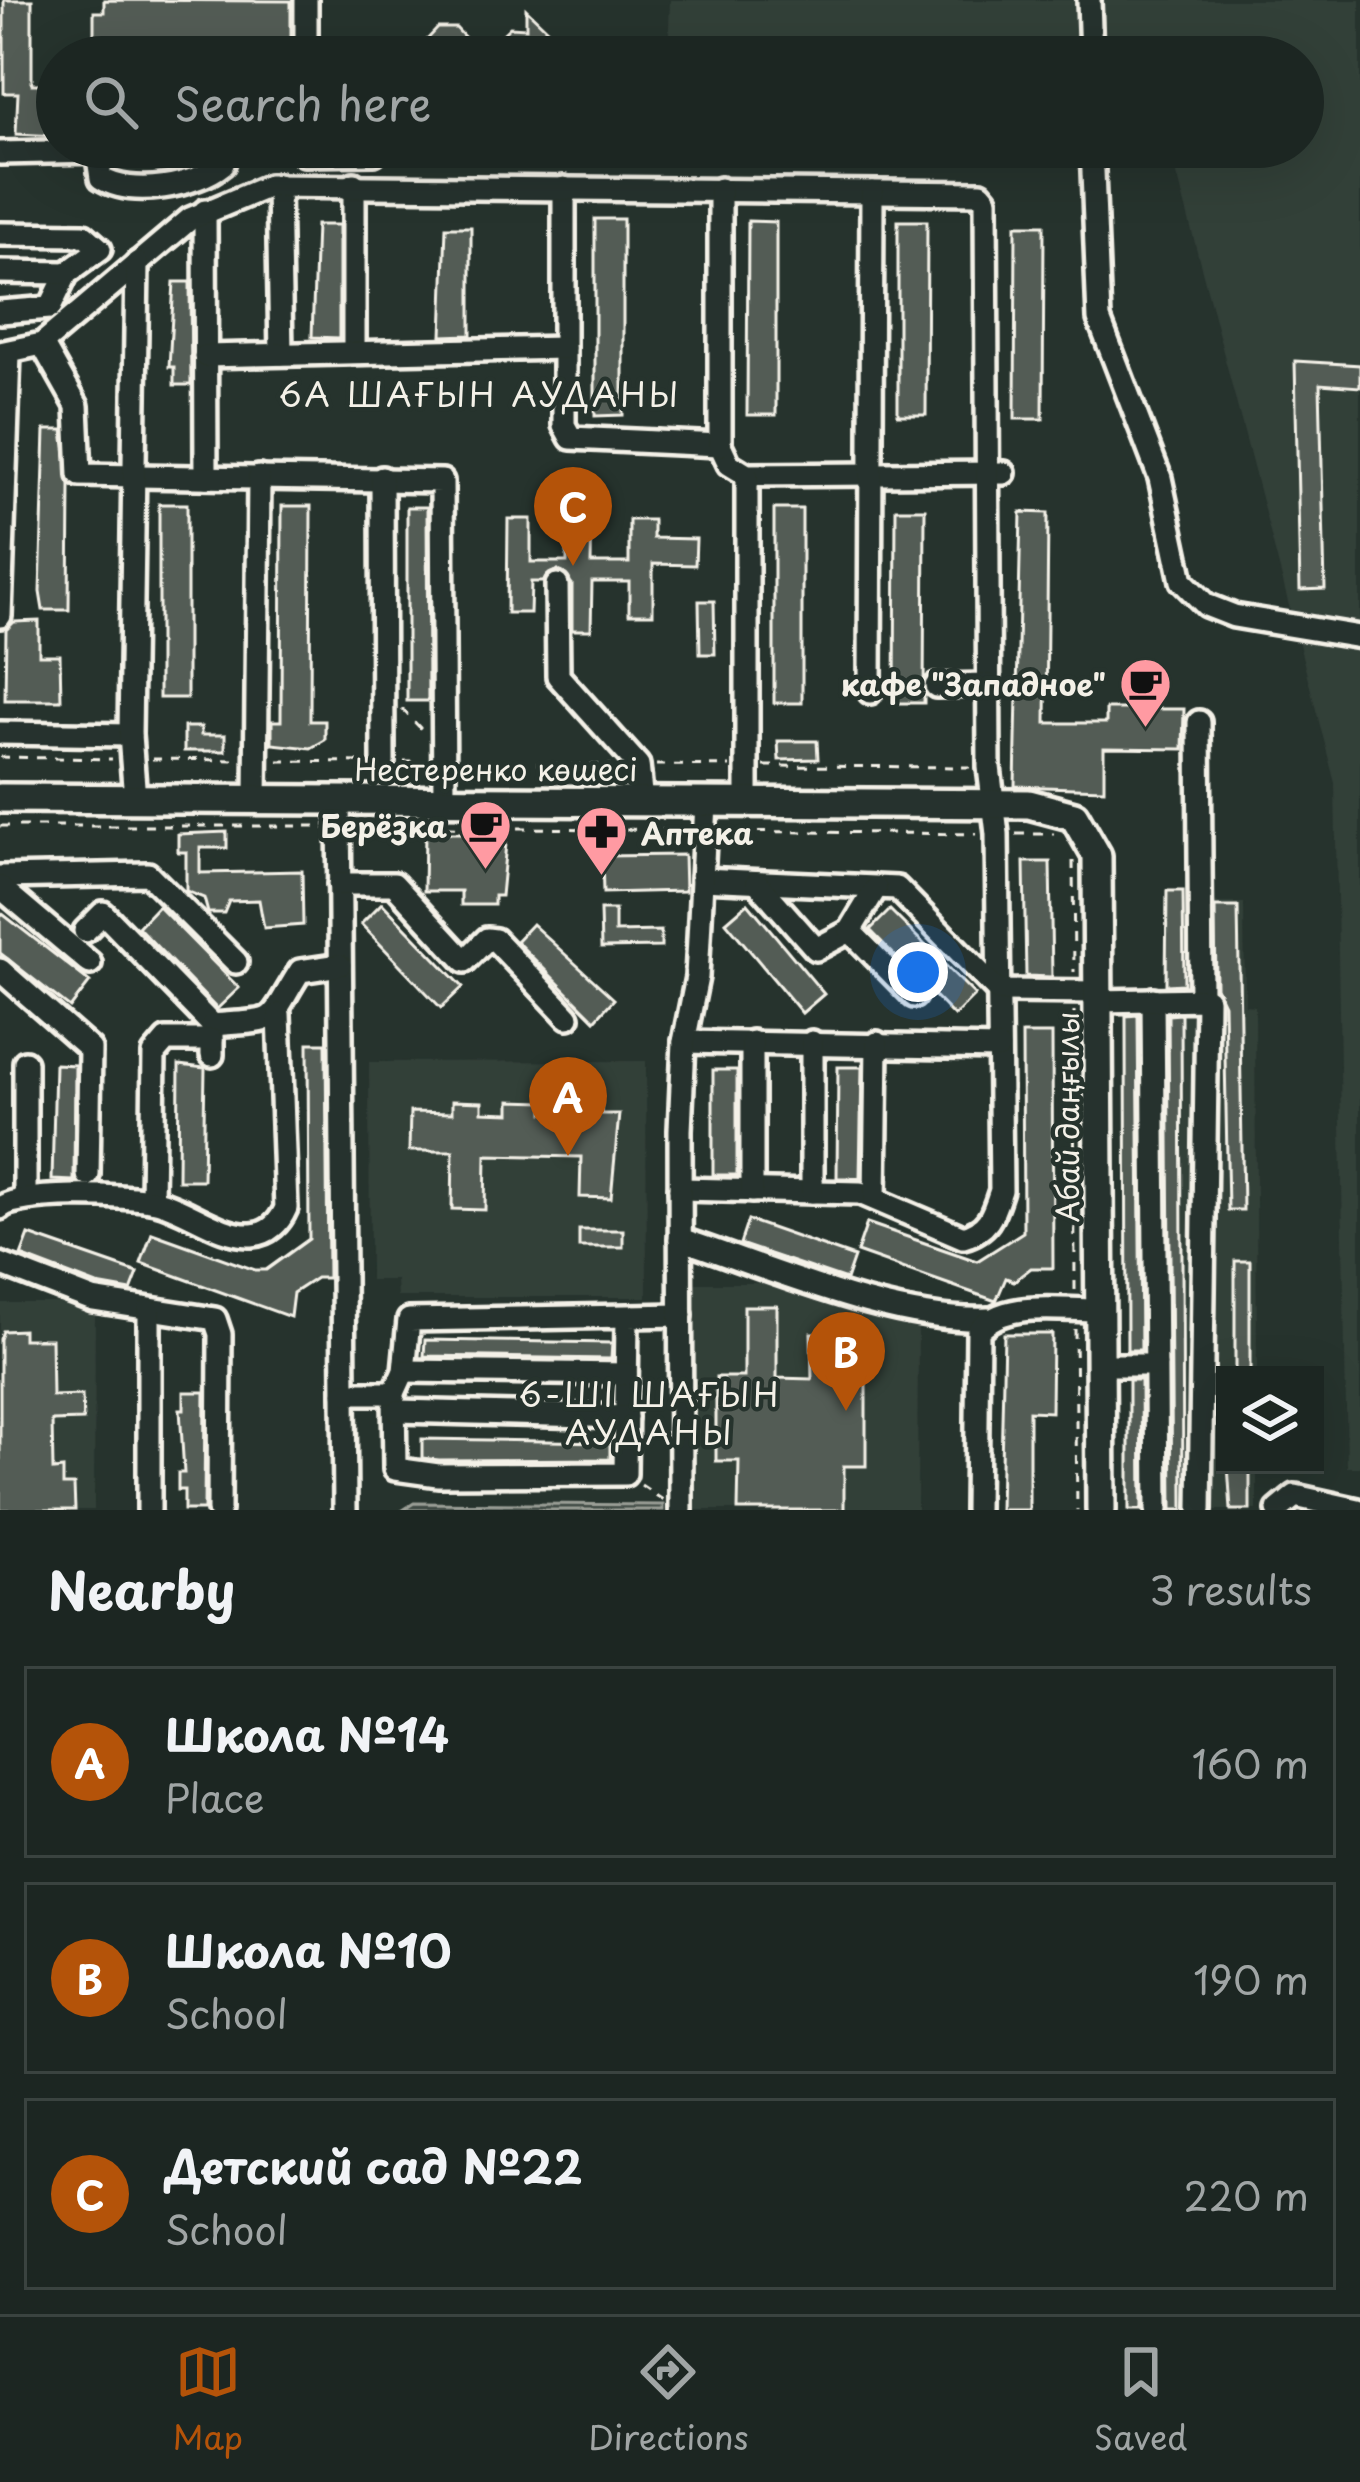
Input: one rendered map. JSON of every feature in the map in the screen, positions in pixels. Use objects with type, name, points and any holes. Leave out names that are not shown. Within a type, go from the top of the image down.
[{"type":"main road","name":"Нестеренко көшесі","points":[[0,798],[642,802],[705,816],[747,803],[991,805]]},
{"type":"main road","name":"Абай даңғылы","points":[[991,805],[1060,809],[1083,826],[1095,845],[1087,1311],[1100,1365],[1101,1510]]},
{"type":"street","points":[[306,0],[306,36]]},
{"type":"street","points":[[1089,0],[1090,36]]},
{"type":"street","points":[[0,153],[36,152]]},
{"type":"street","points":[[100,168],[101,178],[142,185],[194,183],[217,168]]},
{"type":"street","points":[[1093,168],[1099,319],[1160,478],[1182,581],[1206,604],[1234,616],[1360,637]]},
{"type":"street","points":[[354,184],[354,352]]},
{"type":"street","points":[[278,185],[281,354]]},
{"type":"street","points":[[0,616],[5,353],[42,344],[205,211],[278,185],[981,193],[986,199],[995,473],[989,767],[997,834],[1001,1190],[986,1228],[963,1237],[860,1192],[680,1189]]},
{"type":"street","points":[[564,188],[564,425],[571,438],[720,445]]},
{"type":"street","points":[[720,189],[720,445],[729,464],[747,475],[995,473]]},
{"type":"street","points":[[870,692],[872,192]]},
{"type":"street","points":[[205,211],[206,477]]},
{"type":"street","points":[[0,234],[84,235],[98,243],[99,253],[67,273],[50,308],[0,312]]},
{"type":"street","points":[[135,799],[130,735],[137,262]]},
{"type":"street","points":[[0,272],[67,273]]},
{"type":"street","points":[[42,344],[77,406],[80,475],[436,477],[446,491],[444,801]]},
{"type":"street","points":[[205,356],[564,348]]},
{"type":"street","points":[[747,475],[747,803]]},
{"type":"street","points":[[256,800],[260,477]]},
{"type":"street","points":[[382,478],[383,762]]},
{"type":"street","points":[[557,585],[558,676],[638,765],[642,802]]},
{"type":"street","points":[[936,686],[989,685]]},
{"type":"street","points":[[1199,722],[1204,999],[1200,1510]]},
{"type":"street","points":[[0,734],[130,735]]},
{"type":"street","points":[[339,800],[345,1510]]},
{"type":"street","points":[[680,1510],[684,1042],[697,977],[705,816]]},
{"type":"street","points":[[0,877],[148,874],[236,962]]},
{"type":"street","points":[[702,879],[897,888],[998,991],[1204,999]]},
{"type":"street","points":[[757,882],[816,949],[850,932],[876,888]]},
{"type":"street","points":[[339,884],[394,884],[465,961],[487,939],[495,940],[568,1017]]},
{"type":"street","points":[[0,887],[90,963]]},
{"type":"street","points":[[85,931],[104,914],[212,1040]]},
{"type":"street","points":[[850,932],[914,996]]},
{"type":"street","points":[[0,1208],[25,1197],[152,1200],[241,1234],[258,1236],[279,1223],[286,1208],[279,1014],[301,971],[340,965]]},
{"type":"street","points":[[0,970],[90,1049],[88,1175]]},
{"type":"street","points":[[1153,999],[1157,1510]]},
{"type":"street","points":[[152,1200],[154,1054],[166,1040],[212,1040],[279,1014]]},
{"type":"street","points":[[684,1042],[999,1048]]},
{"type":"street","points":[[752,1042],[752,1190]]},
{"type":"street","points":[[812,1042],[812,1192]]},
{"type":"street","points":[[875,1199],[877,1043]]},
{"type":"street","points":[[25,1062],[25,1197]]},
{"type":"street","points":[[680,1239],[866,1300],[959,1320],[988,1319],[1010,1311],[1087,1311]]},
{"type":"street","points":[[0,1264],[92,1300],[207,1314],[215,1319],[220,1334],[219,1510]]},
{"type":"street","points":[[149,1310],[149,1510]]},
{"type":"street","points":[[627,1319],[625,1474],[439,1475],[395,1469],[396,1402],[409,1320],[681,1315]]},
{"type":"street","points":[[976,1510],[975,1338],[988,1319]]},
{"type":"street","points":[[1100,1365],[1156,1364]]},
{"type":"street","points":[[404,1371],[626,1374]]},
{"type":"street","points":[[344,1393],[396,1402],[626,1417]]},
{"type":"street","points":[[1278,1510],[1294,1496],[1358,1510]]},
{"type":"path","points":[[383,691],[445,757]]},
{"type":"path","points":[[0,757],[383,762],[445,757],[638,765],[989,767]]},
{"type":"path","points":[[705,816],[1054,834]]},
{"type":"path","points":[[1073,857],[1090,995],[1087,1311],[1076,1510]]},
{"type":"path","points":[[625,1474],[680,1510]]},
{"type":"shaded area","points":[[670,0],[1360,0],[1360,1467],[1347,1467],[1335,783],[1175,168],[1324,168],[1324,36],[669,36]]},
{"type":"shaded area","points":[[1192,903],[1244,903],[1245,1005],[1255,1006],[1257,1366],[1216,1366],[1216,1474],[1257,1474],[1257,1510],[1127,1510],[1124,1012],[1192,1011]]},
{"type":"shaded area","points":[[646,1061],[647,1297],[397,1297],[396,1280],[370,1280],[369,1062]]},
{"type":"shaded area","points":[[692,1283],[791,1283],[836,1309],[909,1319],[918,1329],[917,1510],[691,1510]]},
{"type":"shaded area","points":[[0,1303],[95,1303],[94,1510],[0,1510]]},
{"type":"shaded area","points":[[414,1503],[663,1505],[663,1510],[403,1510]]},
{"type":"building","points":[[4,0],[32,0],[36,135],[16,134],[18,93],[4,93]]},
{"type":"building","points":[[104,0],[291,1],[291,36],[94,36],[94,12],[104,12]]},
{"type":"building","points":[[526,9],[547,29],[540,36],[501,36],[510,27],[526,28]]},
{"type":"building","points":[[438,28],[456,28],[463,36],[430,36]]},
{"type":"building","points":[[595,219],[623,219],[623,415],[595,416]]},
{"type":"building","points":[[748,221],[776,222],[776,415],[747,415]]},
{"type":"building","points":[[898,221],[927,221],[926,415],[898,415]]},
{"type":"building","points":[[316,225],[339,225],[339,338],[312,337]]},
{"type":"building","points":[[1016,225],[1044,225],[1043,419],[1015,419]]},
{"type":"building","points":[[446,227],[471,227],[471,335],[442,336]]},
{"type":"building","points":[[174,282],[190,282],[191,385],[174,385],[174,367],[169,367]]},
{"type":"building","points":[[1295,361],[1360,365],[1360,387],[1320,384],[1325,589],[1300,590]]},
{"type":"building","points":[[45,430],[63,430],[70,486],[69,610],[43,610],[40,592]]},
{"type":"building","points":[[159,504],[187,504],[187,698],[159,698]]},
{"type":"building","points":[[282,506],[311,506],[310,721],[325,721],[325,740],[311,748],[272,744],[272,721],[281,721]]},
{"type":"building","points":[[407,507],[427,507],[428,701],[407,701]]},
{"type":"building","points":[[774,509],[802,509],[802,703],[774,703]]},
{"type":"building","points":[[896,509],[925,509],[924,703],[895,703]]},
{"type":"building","points":[[1021,512],[1048,513],[1046,723],[1106,723],[1106,709],[1184,709],[1183,749],[1104,748],[1104,789],[1015,786]]},
{"type":"building","points":[[567,513],[592,513],[591,563],[629,563],[629,520],[653,520],[653,538],[696,539],[695,565],[653,564],[653,614],[629,614],[629,582],[592,582],[591,630],[572,630],[572,584],[558,570],[543,582],[531,582],[530,613],[507,613],[508,519],[531,519],[531,562],[567,562]]},
{"type":"building","points":[[699,601],[714,601],[715,654],[700,654]]},
{"type":"building","points":[[39,621],[39,655],[60,655],[61,700],[5,700],[6,630],[14,622]]},
{"type":"building","points":[[184,727],[201,727],[201,735],[225,735],[225,751],[184,751]]},
{"type":"building","points":[[778,741],[817,741],[818,759],[779,760]]},
{"type":"building","points":[[227,832],[227,848],[200,848],[200,873],[302,871],[303,925],[264,928],[259,900],[229,901],[224,913],[208,913],[204,898],[186,891],[186,852],[178,852],[178,834]]},
{"type":"building","points":[[425,833],[507,833],[501,896],[494,896],[494,905],[461,905],[461,891],[424,891]]},
{"type":"building","points":[[684,855],[685,891],[603,893],[602,856]]},
{"type":"building","points":[[1024,862],[1050,862],[1052,977],[1026,976]]},
{"type":"building","points":[[1167,891],[1183,891],[1184,984],[1166,985]]},
{"type":"building","points":[[382,903],[463,987],[441,1008],[361,924]]},
{"type":"building","points":[[748,903],[824,994],[802,1013],[726,922]]},
{"type":"building","points":[[158,906],[239,988],[217,1009],[138,927]]},
{"type":"building","points":[[1215,907],[1238,907],[1243,1210],[1228,1210],[1224,1004],[1216,987]]},
{"type":"building","points":[[600,910],[615,910],[615,932],[661,931],[661,947],[601,948]]},
{"type":"building","points":[[890,910],[975,995],[954,1016],[870,930]]},
{"type":"building","points":[[0,912],[90,982],[70,1008],[0,953]]},
{"type":"building","points":[[532,924],[614,999],[595,1020],[516,941]]},
{"type":"building","points":[[1181,1014],[1183,1510],[1172,1510],[1168,1015]]},
{"type":"building","points":[[1138,1015],[1141,1350],[1127,1350],[1126,1016]]},
{"type":"building","points":[[1022,1034],[1052,1034],[1053,1268],[1031,1268],[1014,1281],[1006,1278],[996,1301],[857,1252],[867,1223],[977,1261],[1023,1232]]},
{"type":"building","points":[[308,1043],[326,1043],[328,1278],[316,1278],[293,1293],[290,1317],[141,1263],[152,1233],[255,1270],[266,1270],[309,1239]]},
{"type":"building","points":[[55,1064],[75,1065],[74,1181],[52,1180]]},
{"type":"building","points":[[179,1065],[205,1068],[203,1180],[178,1180]]},
{"type":"building","points":[[838,1067],[862,1067],[860,1178],[837,1178]]},
{"type":"building","points":[[713,1070],[737,1070],[737,1175],[713,1175]]},
{"type":"building","points":[[452,1101],[482,1102],[482,1112],[510,1113],[510,1101],[544,1102],[544,1113],[573,1114],[573,1102],[602,1102],[601,1114],[619,1114],[611,1198],[580,1197],[581,1157],[486,1155],[485,1210],[452,1209],[453,1151],[409,1151],[410,1112],[452,1113]]},
{"type":"building","points":[[748,1220],[854,1257],[846,1280],[740,1244]]},
{"type":"building","points":[[579,1230],[623,1230],[623,1247],[579,1247]]},
{"type":"building","points":[[29,1235],[138,1273],[131,1291],[97,1285],[21,1256]]},
{"type":"building","points":[[1235,1261],[1250,1261],[1250,1366],[1235,1366]]},
{"type":"building","points":[[744,1306],[777,1306],[777,1378],[812,1379],[811,1333],[826,1333],[827,1379],[866,1379],[866,1466],[844,1466],[844,1510],[738,1510],[739,1461],[716,1461],[716,1377],[744,1377]]},
{"type":"building","points":[[23,1330],[23,1339],[51,1339],[52,1396],[82,1395],[83,1420],[52,1421],[53,1470],[63,1469],[63,1485],[74,1485],[75,1510],[0,1510],[0,1339],[3,1331]]},
{"type":"building","points":[[1004,1334],[1052,1334],[1051,1412],[1029,1411],[1029,1510],[1000,1510]]},
{"type":"building","points":[[425,1340],[612,1343],[611,1359],[424,1356]]},
{"type":"building","points":[[1129,1380],[1141,1380],[1142,1510],[1129,1510]]},
{"type":"building","points":[[184,1392],[205,1392],[204,1510],[184,1510],[184,1490],[178,1490],[178,1473],[184,1473],[180,1409],[184,1409]]},
{"type":"building","points":[[422,1439],[610,1442],[610,1459],[439,1460],[422,1458]]},
{"type":"building","points":[[1229,1474],[1250,1474],[1250,1510],[1231,1510]]},
{"type":"place","name":"Детский сад №22","points":[[573,566]]},
{"type":"place","name":"кафе \"Западное\"","points":[[1145,729]]},
{"type":"place","name":"Берёзка","points":[[486,871]]},
{"type":"place","name":"Аптека","points":[[602,878]]},
{"type":"place","name":"Школа №14","points":[[568,1156]]},
{"type":"place","name":"Школа №10","points":[[846,1411]]},
{"type":"district","name":"6А ШАҒЫН АУДАНЫ","points":[[480,393]]},
{"type":"district","name":"6-ШІ ШАҒЫН АУДАНЫ","points":[[650,1412]]}]
